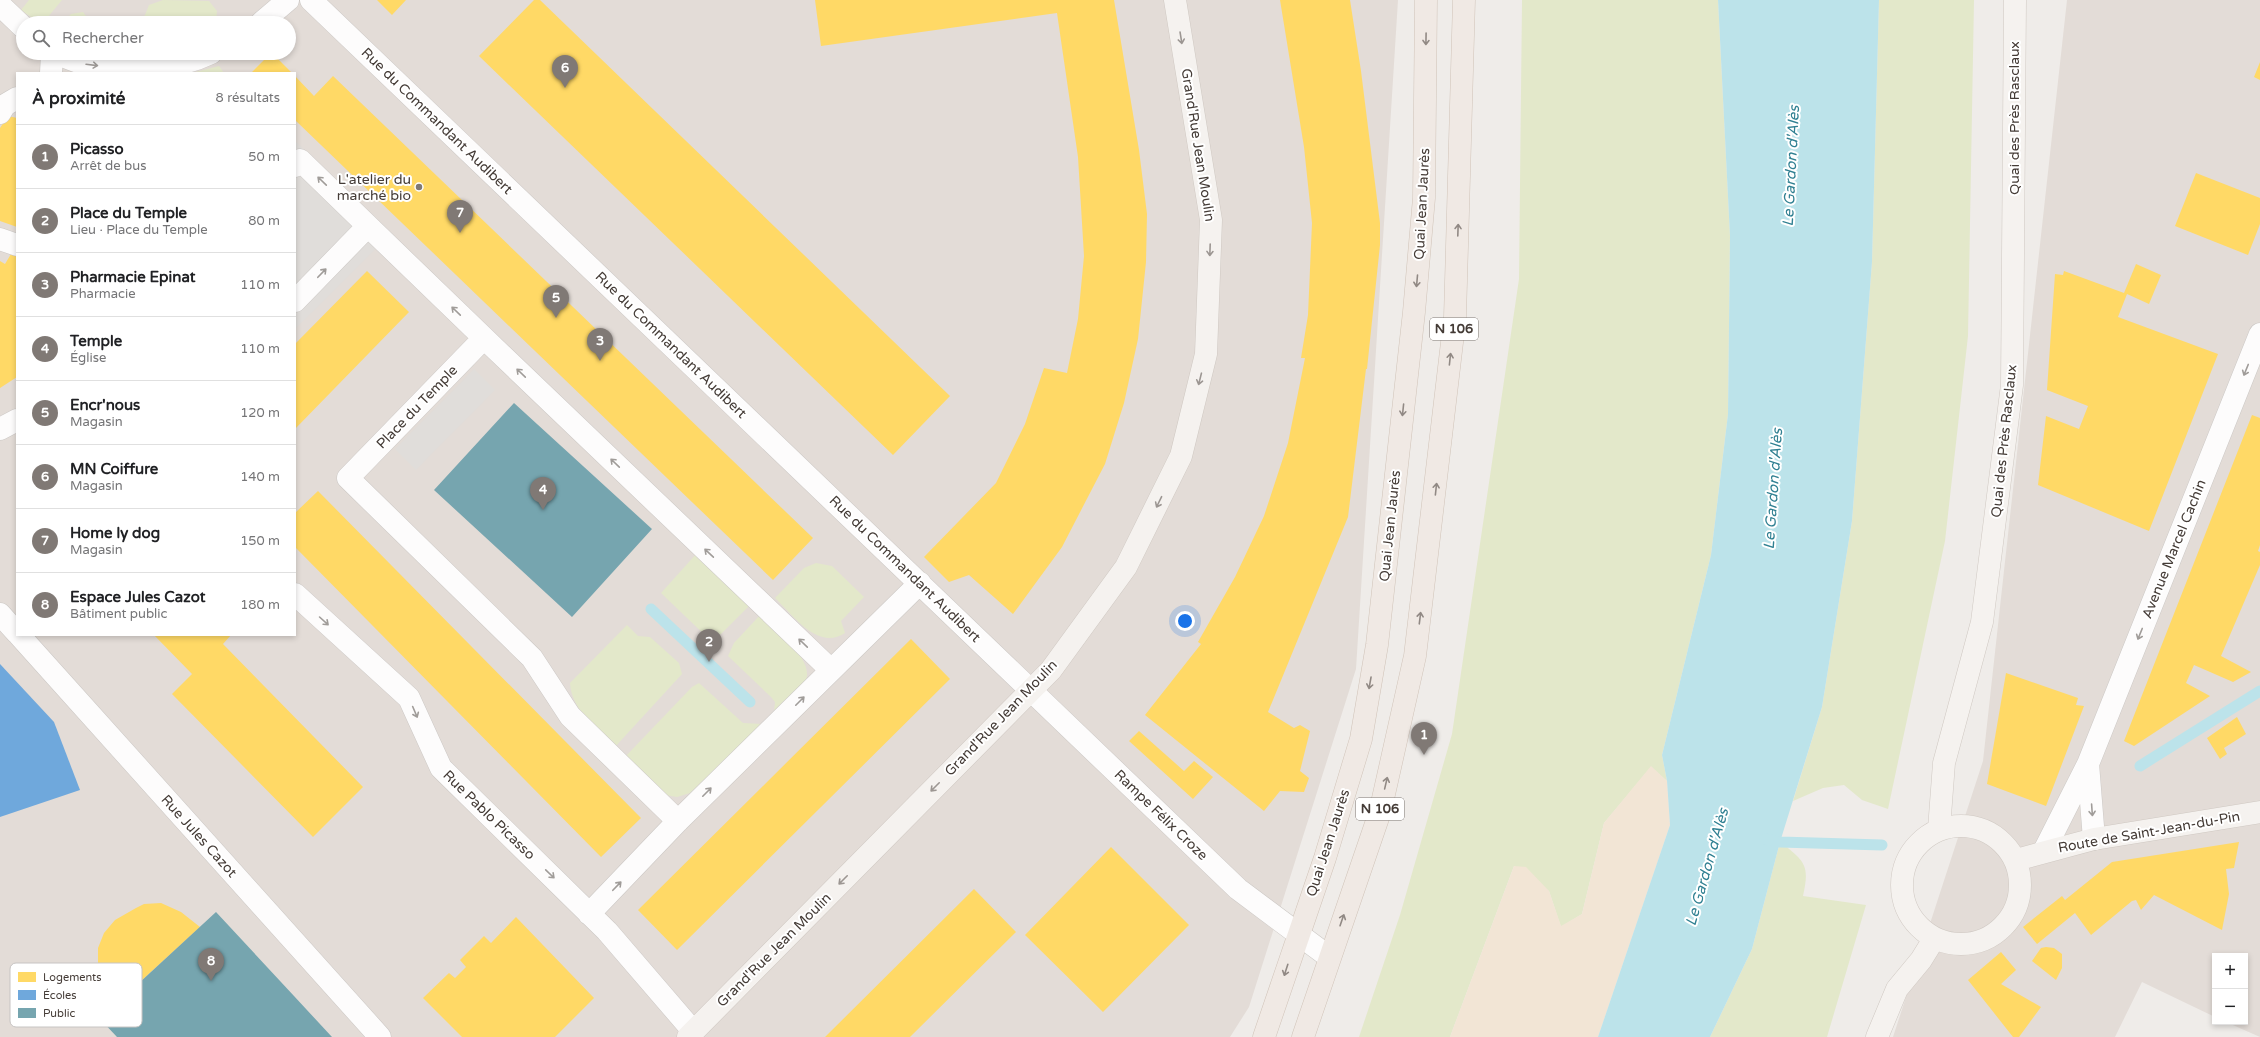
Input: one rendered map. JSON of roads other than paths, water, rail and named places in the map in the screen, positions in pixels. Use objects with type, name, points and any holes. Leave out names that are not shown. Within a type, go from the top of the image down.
[{"type":"main road","name":"Grand'Rue Jean Moulin","points":[[690,1034],[1051,670],[1126,568],[1181,456],[1206,354],[1211,220],[1175,0]]},
{"type":"main road","name":"Quai Jean Jaurès","points":[[1264,1037],[1298,933],[1325,858],[1361,740],[1377,644],[1414,312],[1424,198],[1426,0]]},
{"type":"main road","name":"N 106","points":[[1303,1037],[1329,957],[1380,812],[1415,656],[1455,317],[1464,0]]},
{"type":"main road","name":"Quai des Près Rasclaux","points":[[1939,829],[1944,763],[1982,622],[2012,385],[2015,0]]},
{"type":"main road","name":"Route de Saint-Jean-du-Pin","points":[[2016,860],[2044,851],[2094,839],[2260,812]]},
{"type":"main road","points":[[1957,825],[1975,826],[1992,834],[2006,845],[2016,860],[2020,878],[2020,896],[2013,914],[2003,928],[1988,938],[1970,944],[1952,944],[1934,939],[1921,929],[1910,915],[1903,899],[1901,882],[1904,865],[1912,850],[1924,837],[1939,829],[1957,825]]},
{"type":"main road","points":[[1878,1037],[1897,989],[1921,960],[1934,939]]},
{"type":"street","points":[[269,16],[288,0]]},
{"type":"street","name":"Rue du Commandant Audibert","points":[[311,0],[1031,690]]},
{"type":"street","points":[[0,5],[16,20]]},
{"type":"street","points":[[50,72],[51,60]]},
{"type":"street","points":[[74,60],[85,64],[144,69],[175,66],[192,60]]},
{"type":"street","points":[[0,113],[5,105],[16,99]]},
{"type":"street","points":[[296,165],[300,160],[832,670]]},
{"type":"street","points":[[296,300],[368,226]]},
{"type":"street","points":[[0,239],[16,245]]},
{"type":"street","name":"Avenue Marcel Cachin","points":[[2044,851],[2088,764],[2260,334]]},
{"type":"street","name":"Place du Temple","points":[[484,338],[348,478],[532,658],[570,716],[678,821]]},
{"type":"street","points":[[0,429],[16,421]]},
{"type":"street","points":[[589,914],[678,821],[920,583]]},
{"type":"street","name":"Rue Pablo Picasso","points":[[296,595],[409,698],[441,768],[589,914],[690,1034]]},
{"type":"street","name":"Rue Jules Cazot","points":[[0,614],[16,632]]},
{"type":"street","name":"Rue Jules Cazot","points":[[20,636],[380,1037]]},
{"type":"street","name":"Rampe Félix Croze","points":[[1031,690],[1238,889],[1329,957]]},
{"type":"street","name":"Avenue Marcel Cachin","points":[[2088,764],[2094,839]]},
{"type":"water","name":"Le Gardon d'Alès","points":[[1718,0],[1879,0],[1872,262],[1852,521],[1822,707],[1780,842],[1752,949],[1710,1037],[1598,1037],[1670,825],[1667,781],[1662,755],[1711,555],[1728,414],[1730,236]]},
{"type":"waterway","points":[[651,609],[750,702]]},
{"type":"waterway","points":[[2140,766],[2260,691]]},
{"type":"waterway","points":[[1765,839],[1780,842],[1882,845]]},
{"type":"place","name":"MN Coiffure","points":[[565,88]]},
{"type":"place","name":"L'atelier du marché bio","points":[[419,187]]},
{"type":"place","name":"Home ly dog","points":[[460,233]]},
{"type":"place","name":"Encr'nous","points":[[556,318]]},
{"type":"place","name":"Pharmacie Epinat","points":[[600,361]]},
{"type":"place","name":"Temple","points":[[543,510]]},
{"type":"place","name":"Place du Temple","points":[[709,662]]},
{"type":"place","name":"Picasso","points":[[1424,755]]},
{"type":"place","name":"Espace Jules Cazot","points":[[211,981]]}]
